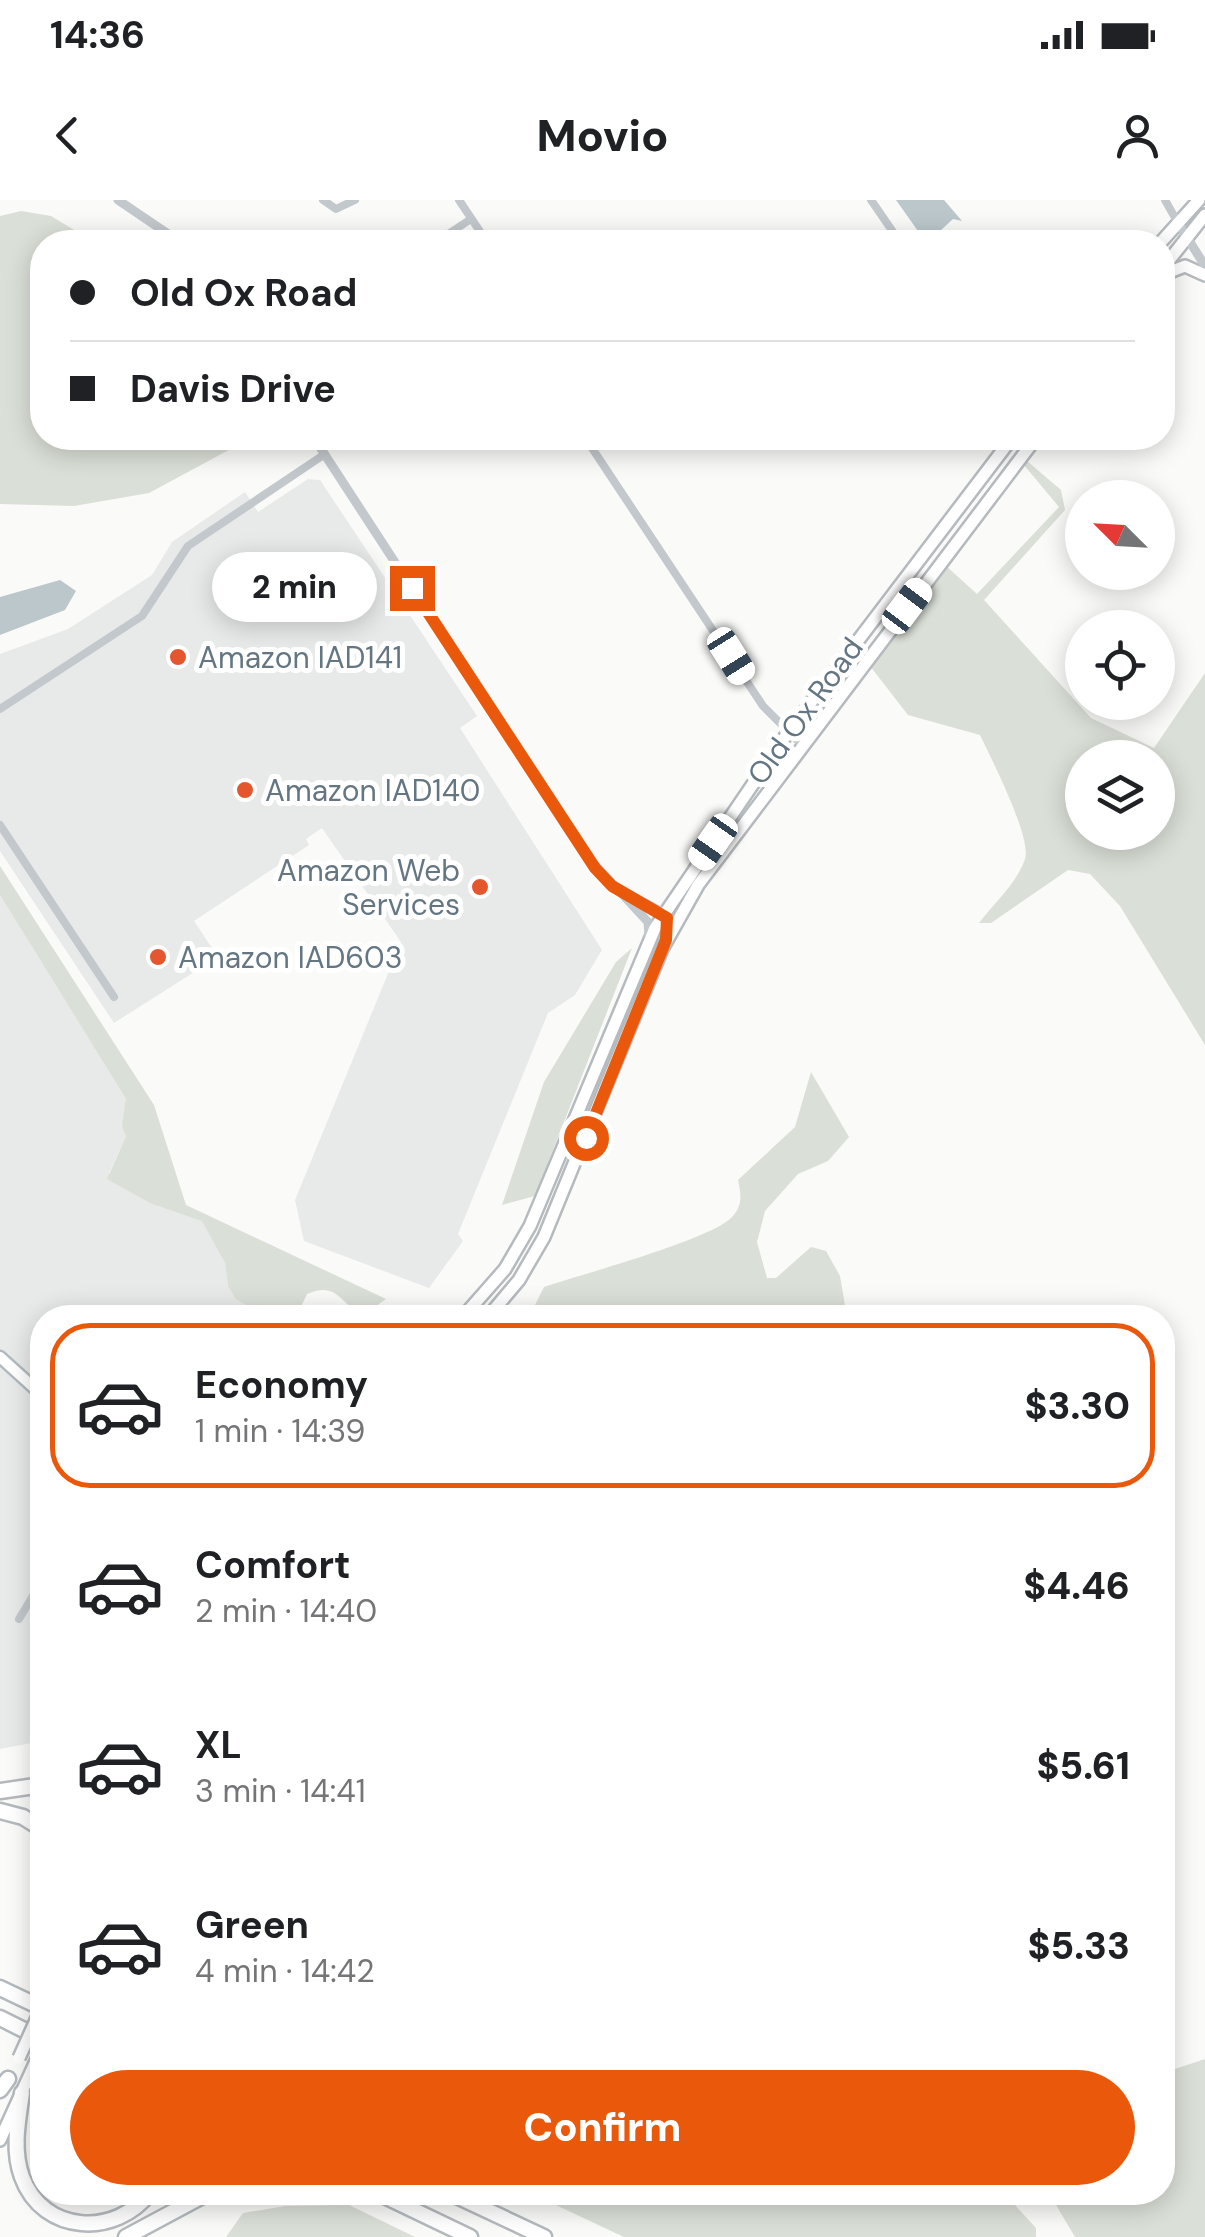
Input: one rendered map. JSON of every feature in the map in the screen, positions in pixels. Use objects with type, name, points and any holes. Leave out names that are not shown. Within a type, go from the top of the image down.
[{"type":"highway","points":[[0,1791],[30,1787]]},
{"type":"highway","points":[[0,1812],[30,1821]]},
{"type":"highway","points":[[0,1988],[30,2002]]},
{"type":"highway","points":[[0,2018],[30,2033]]},
{"type":"highway","points":[[22,2093],[17,2158],[30,2195]]},
{"type":"highway","points":[[40,2205],[52,2216],[78,2226],[103,2226],[126,2218],[138,2205]]},
{"type":"highway","points":[[126,2237],[186,2205]]},
{"type":"highway","points":[[402,2205],[470,2237]]},
{"type":"highway","points":[[476,2205],[544,2237]]},
{"type":"main road","points":[[1172,230],[1199,200]]},
{"type":"main road","points":[[1175,252],[1205,215]]},
{"type":"main road","points":[[1175,269],[1185,266],[1205,275]]},
{"type":"main road","name":"Old Ox Road","points":[[473,1305],[506,1268],[530,1226],[648,939],[787,734],[1003,450]]},
{"type":"main road","name":"Old Ox Road","points":[[498,1305],[544,1237],[666,940],[709,869],[1024,450]]},
{"type":"main road","points":[[664,914],[666,940]]},
{"type":"main road","points":[[0,1358],[30,1384]]},
{"type":"main road","points":[[3,2088],[30,2034]]},
{"type":"main road","points":[[0,2140],[30,2076]]},
{"type":"street","points":[[118,200],[162,230]]},
{"type":"street","points":[[323,200],[336,209],[355,200]]},
{"type":"street","points":[[459,200],[479,230]]},
{"type":"street","points":[[871,200],[892,230]]},
{"type":"street","points":[[1165,200],[1205,266]]},
{"type":"street","points":[[455,230],[472,219]]},
{"type":"street","points":[[322,450],[585,854],[648,922],[648,939]]},
{"type":"street","points":[[593,450],[763,706],[800,744]]},
{"type":"street","points":[[0,709],[142,616],[188,546],[325,454]]},
{"type":"street","points":[[0,825],[114,997]]},
{"type":"street","points":[[612,886],[664,914]]},
{"type":"street","points":[[19,1618],[30,1600]]},
{"type":"shaded area","points":[[896,200],[944,200],[962,221],[953,219],[941,230],[917,230]]},
{"type":"shaded area","points":[[21,211],[51,216],[74,230],[30,230],[30,450],[229,450],[149,493],[74,506],[0,504],[0,216]]},
{"type":"shaded area","points":[[1027,461],[1061,490],[1065,510],[984,600],[1065,689],[1065,720],[1095,720],[1137,740],[1065,740],[1065,850],[1175,850],[1175,740],[1159,740],[1205,673],[1205,1045],[1120,906],[1090,874],[1068,870],[991,923],[979,923],[1011,885],[1025,859],[1026,849],[1009,798],[980,735],[908,715],[870,666],[945,565],[977,594],[1059,507],[1024,465]]},
{"type":"shaded area","points":[[308,479],[320,480],[477,716],[460,728],[602,950],[575,995],[548,1013],[458,1234],[463,1241],[429,1288],[304,1241],[295,1200],[401,942],[322,828],[306,839],[309,845],[194,921],[218,957],[114,1023],[0,851],[0,654],[68,629],[152,575],[172,542],[245,492],[258,512]]},
{"type":"shaded area","points":[[60,580],[76,591],[65,610],[0,635],[0,597]]},
{"type":"shaded area","points":[[0,866],[154,1105],[186,1205],[386,1299],[378,1305],[349,1305],[325,1290],[307,1294],[302,1305],[247,1305],[236,1299],[228,1286],[225,1263],[202,1221],[152,1204],[107,1179],[126,1136],[122,1126],[126,1099],[0,895]]},
{"type":"shaded area","points":[[0,895],[126,1099],[126,1136],[109,1173],[152,1204],[203,1221],[225,1263],[228,1286],[253,1305],[30,1305],[30,1743],[0,1749]]},
{"type":"shaded area","points":[[632,948],[535,1196],[502,1205],[544,1082],[616,962]]},
{"type":"shaded area","points":[[811,1072],[849,1137],[828,1161],[798,1174],[765,1211],[757,1242],[767,1278],[776,1278],[811,1247],[826,1251],[840,1276],[845,1305],[535,1305],[544,1287],[674,1245],[721,1225],[738,1207],[738,1180],[795,1127]]},
{"type":"shaded area","points":[[1205,2059],[1205,2237],[1075,2237],[1056,2205],[1175,2205],[1175,2069]]},
{"type":"shaded area","points":[[349,2205],[415,2237],[226,2237],[243,2213],[285,2206]]},
{"type":"shaded area","points":[[556,2205],[1015,2205],[1036,2228],[1036,2237],[624,2237]]},
{"type":"place","name":"Amazon IAD141","points":[[178,657]]},
{"type":"place","name":"Amazon IAD140","points":[[245,790]]},
{"type":"place","name":"Amazon Web Services","points":[[480,887]]},
{"type":"place","name":"Amazon IAD603","points":[[158,957]]},
{"type":"route","points":[[412,588],[595,868],[612,886],[667,918],[666,940],[586,1138]]}]
